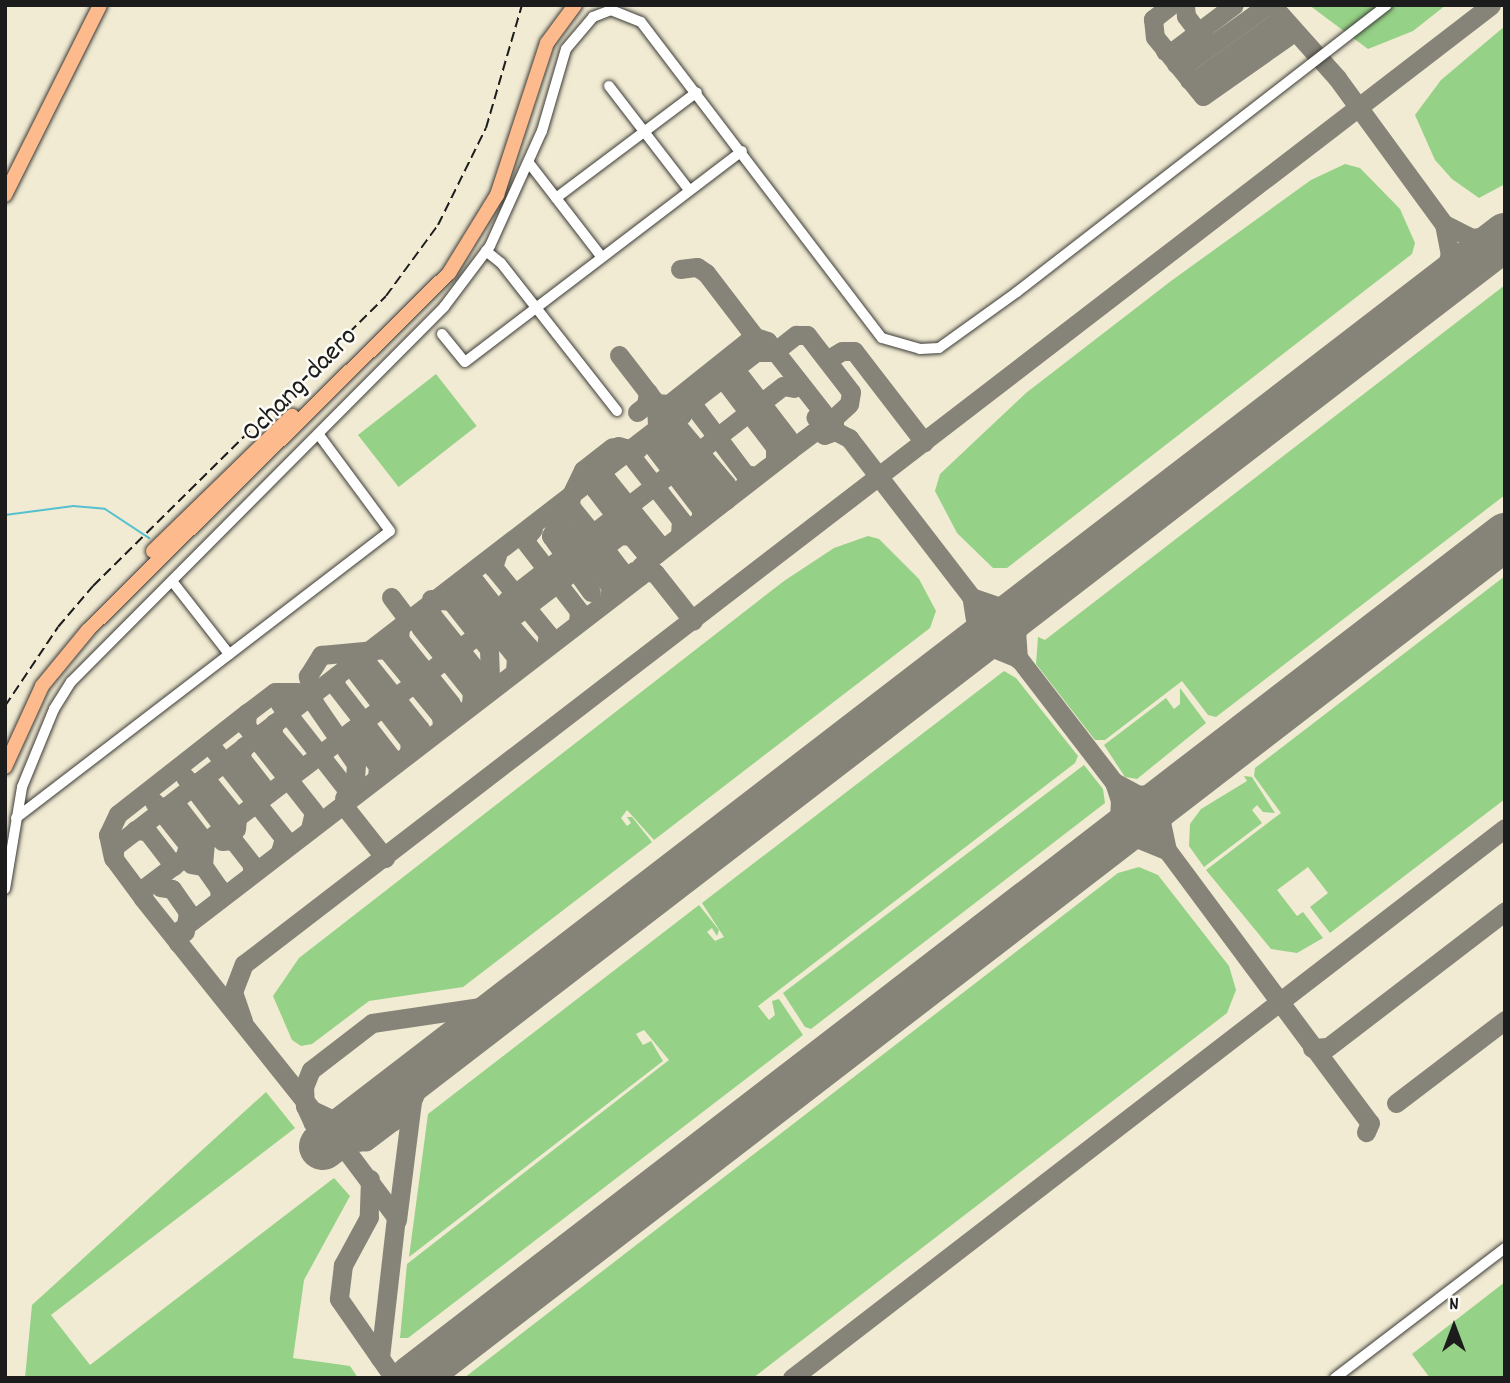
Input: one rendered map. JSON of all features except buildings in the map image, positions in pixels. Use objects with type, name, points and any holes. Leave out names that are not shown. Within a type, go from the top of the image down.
[{"type":"main road","points":[[5,195],[100,5]]},
{"type":"main road","name":"Ochang-daero","points":[[5,741],[48,663],[367,343],[458,246],[489,192],[540,42],[565,5]]},
{"type":"main road","name":"Ochang-daero","points":[[174,537],[449,273],[497,195],[547,43],[575,5]]},
{"type":"main road","name":"Ochang-daero","points":[[5,767],[26,714],[54,668],[151,560]]},
{"type":"street","points":[[5,889],[16,818],[34,754],[71,682],[444,307],[486,251],[529,163],[566,49],[593,16],[611,10],[631,14],[662,44],[883,338],[920,349],[939,348],[1387,5]]},
{"type":"street","points":[[608,86],[689,190]]},
{"type":"street","points":[[556,198],[697,92]]},
{"type":"street","points":[[442,334],[465,362],[741,150]]},
{"type":"street","points":[[529,163],[601,256]]},
{"type":"street","points":[[486,251],[537,308],[617,411]]},
{"type":"street","points":[[16,818],[390,531],[319,435]]},
{"type":"street","points":[[172,581],[229,654]]},
{"type":"street","points":[[1335,1378],[1505,1248]]},
{"type":"green space","points":[[1309,5],[1446,5],[1413,31],[1368,49]]},
{"type":"green space","points":[[1505,26],[1505,184],[1479,198],[1452,179],[1435,160],[1415,115],[1441,80]]},
{"type":"green space","points":[[1345,164],[1360,168],[1400,209],[1415,243],[1412,254],[1007,568],[993,568],[957,533],[935,491],[940,474],[1026,393],[1171,281],[1311,180]]},
{"type":"green space","points":[[1505,285],[1505,495],[1216,717],[1208,715],[1182,681],[1105,740],[1095,740],[1036,664],[1038,637],[1045,640]]},
{"type":"green space","points":[[436,374],[477,426],[399,487],[358,435]]},
{"type":"green space","points":[[868,536],[879,539],[919,579],[936,611],[930,628],[654,840],[627,810],[621,818],[627,826],[631,823],[627,817],[632,817],[652,842],[463,987],[369,1001],[312,1044],[301,1046],[292,1040],[273,996],[299,958],[784,581],[834,548]]},
{"type":"green space","points":[[1505,576],[1505,799],[1330,933],[1310,907],[1328,893],[1308,867],[1277,890],[1297,916],[1303,912],[1323,938],[1297,953],[1271,949],[1206,870],[1281,813],[1254,776],[1255,768]]},
{"type":"green space","points":[[1004,671],[1016,678],[1078,756],[1075,763],[758,1006],[769,1020],[775,1015],[772,1001],[779,999],[803,1035],[408,1338],[400,1338],[407,1264],[669,1060],[644,1030],[636,1034],[643,1045],[651,1041],[663,1061],[409,1257],[428,1114],[699,905],[719,930],[717,936],[712,928],[707,932],[715,941],[724,937],[702,903]]},
{"type":"green space","points":[[1180,688],[1206,723],[1137,779],[1125,777],[1104,745],[1166,698],[1174,709],[1180,704]]},
{"type":"green space","points":[[1084,765],[1103,789],[1105,803],[811,1029],[805,1027],[783,993]]},
{"type":"green space","points":[[1244,776],[1252,777],[1275,813],[1263,812],[1257,805],[1252,810],[1262,823],[1204,867],[1189,846],[1190,824],[1201,809],[1247,781]]},
{"type":"green space","points":[[1139,867],[1158,875],[1229,966],[1236,990],[1227,1013],[753,1378],[464,1378],[1118,873]]},
{"type":"green space","points":[[266,1092],[295,1128],[51,1315],[90,1365],[334,1178],[350,1196],[304,1280],[293,1358],[350,1366],[358,1378],[25,1378],[32,1305]]},
{"type":"green space","points":[[1505,1282],[1505,1378],[1430,1378],[1412,1354]]},
{"type":"waterway","points":[[5,515],[73,506],[105,509],[149,538]]},
{"type":"taxiway","points":[[1171,5],[1153,19],[1155,37],[1203,96],[1287,37]]},
{"type":"taxiway","points":[[1185,5],[1186,16],[1205,41]]},
{"type":"taxiway","points":[[1165,51],[1173,51],[1234,5]]},
{"type":"taxiway","points":[[1272,5],[1337,78],[1444,224],[1450,254],[1443,277],[1431,292]]},
{"type":"taxiway","points":[[243,1021],[233,992],[244,964],[1491,5]]},
{"type":"taxiway","points":[[1176,64],[1184,65],[1265,7]]},
{"type":"taxiway","points":[[1189,80],[1194,81],[1275,23]]},
{"type":"taxiway","points":[[1444,224],[1472,238],[1505,234]]},
{"type":"taxiway","points":[[680,269],[697,267],[706,273],[761,345]]},
{"type":"taxiway","points":[[143,898],[114,859],[114,847],[756,352],[774,352],[796,335],[807,335],[851,392],[849,404],[834,418],[834,427],[815,417]]},
{"type":"taxiway","points":[[664,410],[726,484],[726,500],[718,501],[690,468],[692,457],[680,455],[657,425],[656,403],[669,404],[755,337],[767,341],[832,424]]},
{"type":"taxiway","points":[[827,360],[842,351],[854,351],[924,442]]},
{"type":"taxiway","points":[[619,355],[663,412]]},
{"type":"taxiway","points":[[737,375],[728,373],[727,384],[775,447],[775,461]]},
{"type":"taxiway","points":[[741,377],[788,438]]},
{"type":"taxiway","points":[[507,600],[783,386],[794,388]]},
{"type":"taxiway","points":[[637,412],[646,405],[648,392]]},
{"type":"taxiway","points":[[682,415],[683,407],[696,409],[745,474],[756,476]]},
{"type":"taxiway","points":[[178,943],[180,930],[640,576],[641,566],[820,427],[836,430]]},
{"type":"taxiway","points":[[824,435],[835,431],[849,438],[1114,782],[1120,800],[1119,820],[1100,848]]},
{"type":"taxiway","points":[[638,449],[640,442],[652,445],[701,509],[701,519]]},
{"type":"taxiway","points":[[618,446],[625,448],[681,520],[680,535]]},
{"type":"taxiway","points":[[591,592],[551,536],[583,470],[612,447]]},
{"type":"taxiway","points":[[497,629],[620,535],[631,536],[646,554],[656,554],[657,542],[607,480],[595,478],[595,489],[631,536]]},
{"type":"taxiway","points":[[571,496],[570,506],[588,528],[586,539],[596,539],[604,548],[620,569],[620,581]]},
{"type":"taxiway","points":[[557,511],[556,518],[611,587],[609,598]]},
{"type":"taxiway","points":[[533,529],[524,540],[579,611],[578,622]]},
{"type":"taxiway","points":[[497,555],[493,567],[548,634],[546,646]]},
{"type":"taxiway","points":[[634,571],[655,573],[693,621]]},
{"type":"taxiway","points":[[501,625],[502,616],[476,583],[462,581],[462,591],[516,657],[515,670]]},
{"type":"taxiway","points":[[391,597],[403,613]]},
{"type":"taxiway","points":[[971,597],[1000,607],[1035,597]]},
{"type":"taxiway","points":[[1018,659],[1016,633],[1035,597]]},
{"type":"taxiway","points":[[431,599],[451,601],[489,649],[490,677],[479,691]]},
{"type":"taxiway","points":[[962,653],[976,626],[972,600]]},
{"type":"taxiway","points":[[432,604],[431,614],[484,680],[484,694]]},
{"type":"taxiway","points":[[360,1116],[338,1122],[312,1110],[143,898],[144,888],[502,616],[529,647],[529,659]]},
{"type":"taxiway","points":[[420,627],[472,692],[471,704]]},
{"type":"taxiway","points":[[400,628],[399,639],[451,704],[453,717]]},
{"type":"taxiway","points":[[962,653],[993,648],[1015,657]]},
{"type":"taxiway","points":[[314,703],[308,676],[321,655],[386,649],[441,716],[442,726]]},
{"type":"taxiway","points":[[368,652],[367,663],[420,729],[422,742]]},
{"type":"taxiway","points":[[344,657],[410,742],[409,752]]},
{"type":"taxiway","points":[[336,676],[335,685],[390,756]]},
{"type":"taxiway","points":[[310,829],[314,812],[246,726],[247,713],[275,692],[296,692],[314,703],[356,764],[355,779],[344,798]]},
{"type":"taxiway","points":[[280,704],[344,786]]},
{"type":"taxiway","points":[[113,858],[108,835],[118,814],[247,713]]},
{"type":"taxiway","points":[[274,723],[272,734],[301,768]]},
{"type":"taxiway","points":[[351,731],[378,766],[377,777]]},
{"type":"taxiway","points":[[244,746],[240,757],[268,793]]},
{"type":"taxiway","points":[[215,751],[284,838],[280,852]]},
{"type":"taxiway","points":[[185,777],[233,840]]},
{"type":"taxiway","points":[[197,782],[208,782],[237,818],[236,829]]},
{"type":"taxiway","points":[[1114,782],[1138,795],[1172,792]]},
{"type":"taxiway","points":[[1172,792],[1161,822],[1167,850],[1370,1123],[1366,1132]]},
{"type":"taxiway","points":[[154,802],[188,845],[184,859]]},
{"type":"taxiway","points":[[166,806],[178,807],[205,842],[203,866],[191,864]]},
{"type":"taxiway","points":[[348,811],[385,858]]},
{"type":"taxiway","points":[[792,1378],[1505,828]]},
{"type":"taxiway","points":[[135,830],[147,831],[174,866]]},
{"type":"taxiway","points":[[1103,846],[1134,837],[1167,850]]},
{"type":"taxiway","points":[[222,841],[233,840],[252,864],[252,874]]},
{"type":"taxiway","points":[[197,857],[219,888],[220,899]]},
{"type":"taxiway","points":[[160,887],[172,889],[188,912],[185,932]]},
{"type":"taxiway","points":[[1312,1048],[1328,1047],[1505,911]]},
{"type":"taxiway","points":[[411,1077],[393,1121],[366,1141],[346,1143],[328,1137],[313,1123],[305,1106],[304,1087],[311,1070],[372,1023],[508,1003]]},
{"type":"taxiway","points":[[1396,1103],[1505,1020]]},
{"type":"taxiway","points":[[397,1220],[412,1101],[427,1065]]},
{"type":"taxiway","points":[[336,1137],[396,1217],[380,1358]]},
{"type":"taxiway","points":[[370,1179],[369,1217],[343,1265],[339,1299],[394,1378]]},
{"type":"taxiway","points":[[421,1378],[428,1366]]},
{"type":"runway","points":[[322,1146],[1505,236]]},
{"type":"runway","points":[[412,1378],[1505,536]]},
{"type":"railway","points":[[5,706],[58,627],[93,586],[386,296],[438,225],[486,128],[522,5]]}]
